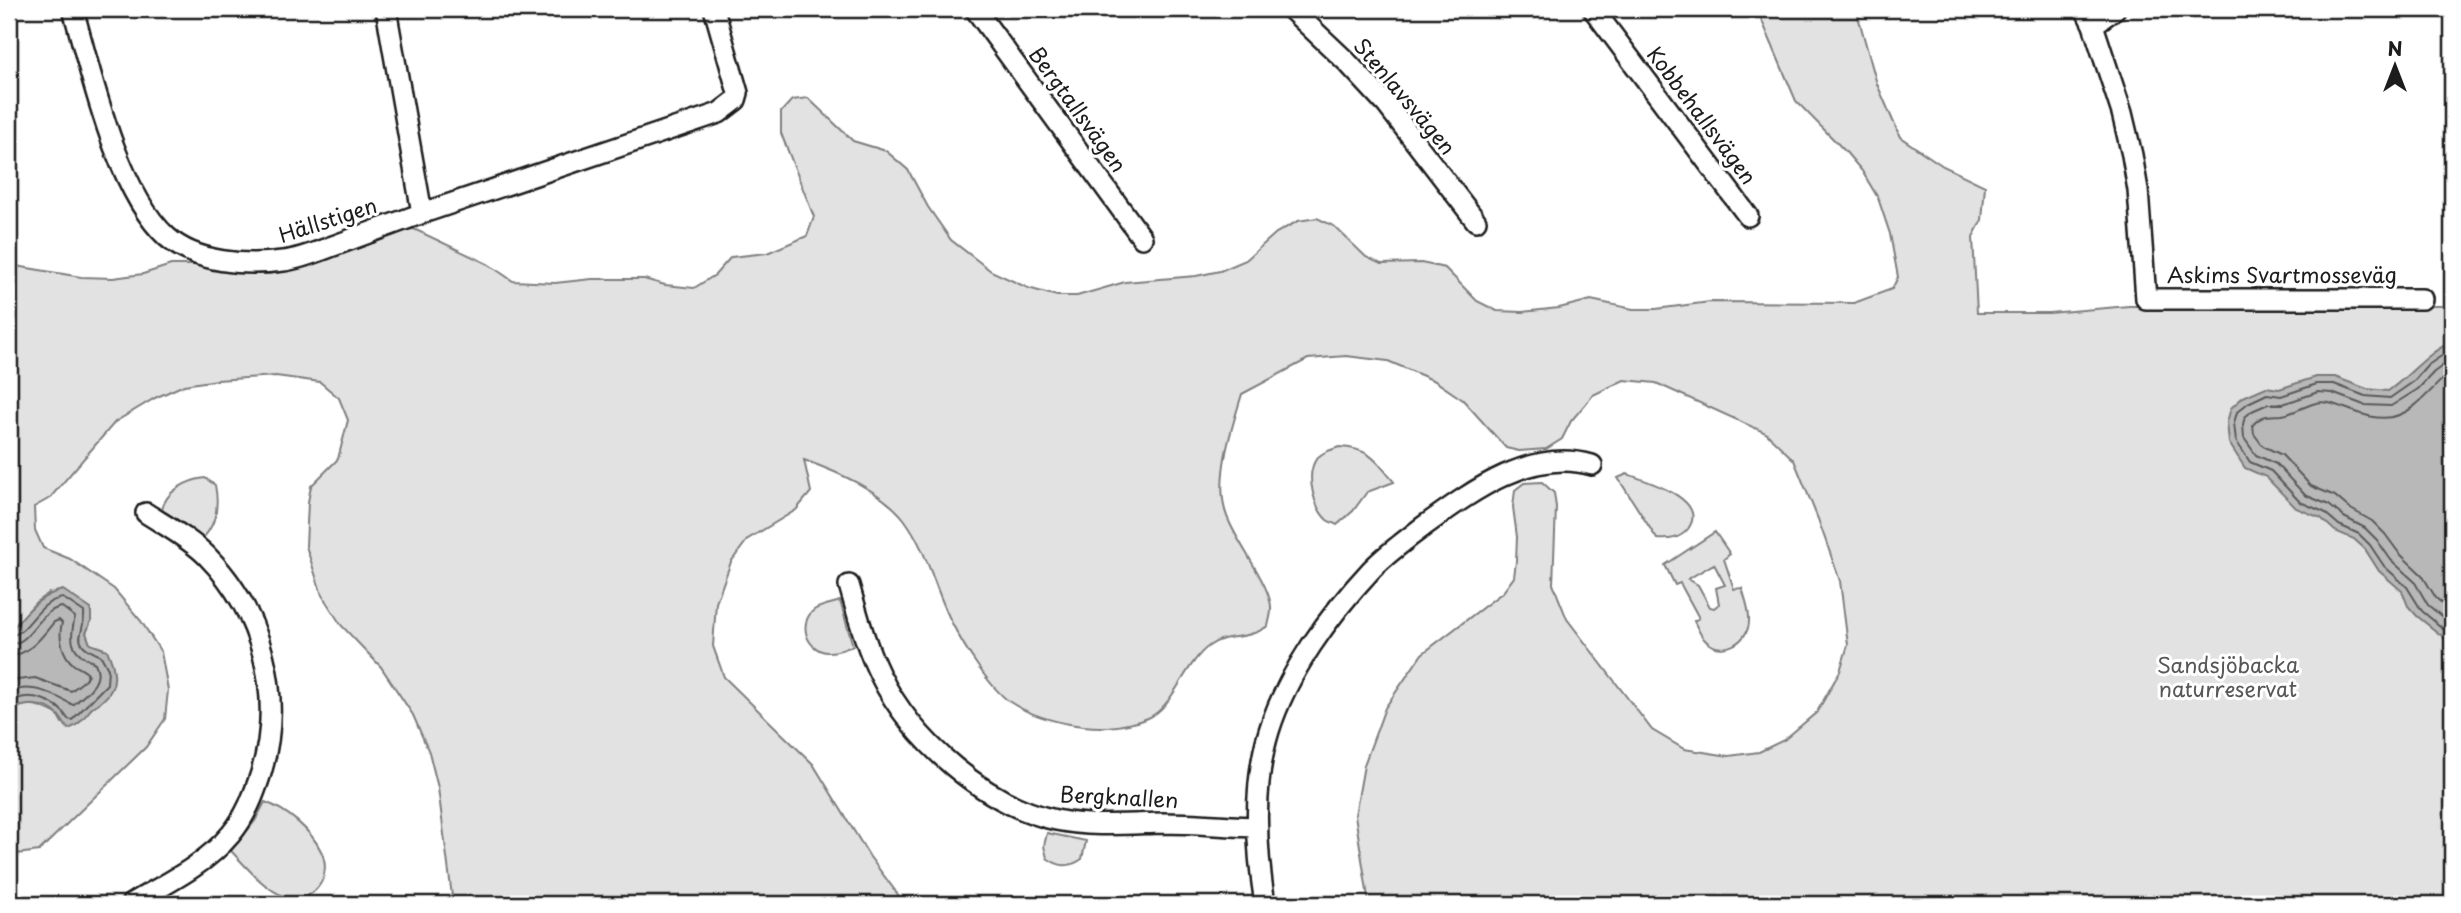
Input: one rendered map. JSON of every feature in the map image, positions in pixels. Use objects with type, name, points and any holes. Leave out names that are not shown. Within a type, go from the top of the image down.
[{"type":"street","name":"Hällstigen","points":[[73,9],[102,110],[128,179],[153,222],[182,248],[223,260],[246,263],[285,261],[719,113],[736,100],[738,93],[714,9]]},
{"type":"street","points":[[386,9],[422,213]]},
{"type":"street","name":"Bergtallsvägen","points":[[975,9],[1142,238]]},
{"type":"street","name":"Stenlavsvägen","points":[[1291,9],[1347,62],[1386,104],[1476,221]]},
{"type":"street","name":"Kobbehallsvägen","points":[[1593,9],[1748,216]]},
{"type":"street","points":[[2089,17],[2115,9]]},
{"type":"street","name":"Askims Svartmosseväg","points":[[2089,17],[2122,113],[2132,155],[2138,190],[2146,299],[2422,299]]},
{"type":"street","points":[[1265,904],[1258,827],[1259,781],[1264,748],[1280,702],[1322,630],[1371,570],[1436,517],[1502,476],[1526,467],[1555,461],[1592,464]]},
{"type":"street","points":[[131,904],[184,873],[216,850],[231,834],[252,798],[264,763],[270,726],[266,661],[257,634],[240,600],[206,555],[146,513]]},
{"type":"street","name":"Bergknallen","points":[[849,585],[868,649],[881,677],[901,709],[936,751],[1002,799],[1055,820],[1082,824],[1165,823],[1258,827]]},
{"type":"green space","name":"Sandsjöbacka naturreservat","points":[[1757,9],[1856,9],[1877,84],[1900,137],[1943,166],[1985,186],[1982,220],[1973,237],[1977,313],[2049,313],[2129,306],[2452,306],[2452,904],[1369,904],[1355,815],[1364,765],[1385,708],[1422,654],[1503,592],[1514,577],[1517,537],[1513,507],[1515,490],[1524,483],[1542,482],[1554,493],[1556,507],[1553,584],[1567,619],[1652,730],[1684,749],[1729,756],[1759,752],[1784,740],[1817,712],[1840,671],[1848,645],[1840,581],[1818,519],[1794,460],[1766,433],[1656,383],[1624,380],[1593,395],[1571,421],[1562,439],[1546,449],[1519,451],[1506,448],[1463,400],[1435,381],[1388,361],[1346,356],[1308,359],[1242,394],[1234,421],[1222,479],[1224,506],[1270,600],[1268,626],[1248,635],[1220,640],[1209,646],[1193,663],[1157,713],[1117,726],[1096,727],[1064,723],[1036,715],[1002,696],[964,644],[947,612],[919,544],[904,519],[871,491],[844,476],[804,460],[811,492],[796,510],[748,539],[731,562],[716,603],[713,646],[724,677],[813,764],[870,857],[905,904],[453,904],[438,788],[429,752],[413,715],[381,667],[341,625],[322,595],[306,546],[311,486],[338,459],[348,420],[339,398],[320,382],[276,376],[184,385],[155,398],[115,422],[50,498],[34,507],[35,530],[43,548],[70,559],[114,589],[141,621],[161,652],[168,690],[165,719],[146,747],[39,851],[9,855],[10,712],[22,706],[33,705],[57,714],[62,723],[103,700],[107,650],[90,644],[86,633],[91,621],[49,593],[36,602],[9,632],[9,260],[16,266],[81,277],[113,278],[143,274],[171,265],[199,265],[243,271],[394,231],[414,229],[488,264],[513,281],[555,283],[592,279],[644,279],[665,285],[694,288],[715,275],[731,257],[767,253],[807,236],[814,217],[781,133],[781,112],[792,100],[808,98],[853,141],[886,151],[908,170],[928,207],[951,240],[991,271],[1028,288],[1057,296],[1077,296],[1125,282],[1196,276],[1220,271],[1246,260],[1276,233],[1298,221],[1317,218],[1334,226],[1366,257],[1381,264],[1421,263],[1445,268],[1477,301],[1497,311],[1522,312],[1559,308],[1591,300],[1633,309],[1710,302],[1854,303],[1892,289],[1898,277],[1890,234],[1878,198],[1862,171],[1796,101]]},
{"type":"green space","points":[[1339,447],[1365,453],[1382,467],[1394,482],[1367,492],[1353,511],[1337,525],[1327,520],[1318,508],[1311,475],[1317,458]]},
{"type":"green space","points":[[1627,474],[1673,493],[1683,500],[1690,509],[1692,518],[1688,529],[1674,538],[1657,539],[1618,478]]},
{"type":"green space","points":[[205,478],[215,485],[217,507],[214,521],[202,539],[162,510],[172,492],[192,481]]},
{"type":"green space","points":[[1715,532],[1730,554],[1724,559],[1734,589],[1742,588],[1748,609],[1748,629],[1739,641],[1719,648],[1705,640],[1694,621],[1699,618],[1680,583],[1675,585],[1665,565]],"holes":[[[1714,564],[1725,585],[1716,588],[1719,604],[1714,608],[1710,607],[1698,585],[1688,579]]]},
{"type":"green space","points":[[840,601],[853,646],[833,652],[819,650],[806,635],[809,615],[814,610]]},
{"type":"green space","points":[[265,802],[282,810],[297,822],[321,851],[325,871],[322,880],[318,887],[303,897],[284,896],[269,888],[231,851],[255,821]]},
{"type":"green space","points":[[1047,833],[1086,841],[1082,859],[1064,865],[1047,858],[1044,846]]},
{"type":"water","points":[[2452,342],[2452,644],[2417,616],[2408,606],[2402,591],[2379,571],[2365,549],[2354,539],[2335,531],[2321,518],[2296,508],[2266,477],[2245,468],[2229,443],[2227,422],[2231,408],[2243,397],[2266,387],[2279,389],[2316,377],[2335,377],[2367,389],[2388,391],[2427,358]]},
{"type":"water","points":[[63,590],[91,609],[91,621],[86,633],[90,644],[107,650],[114,670],[112,689],[72,728],[68,729],[53,711],[28,705],[11,712],[9,730],[9,632],[39,601]]}]
